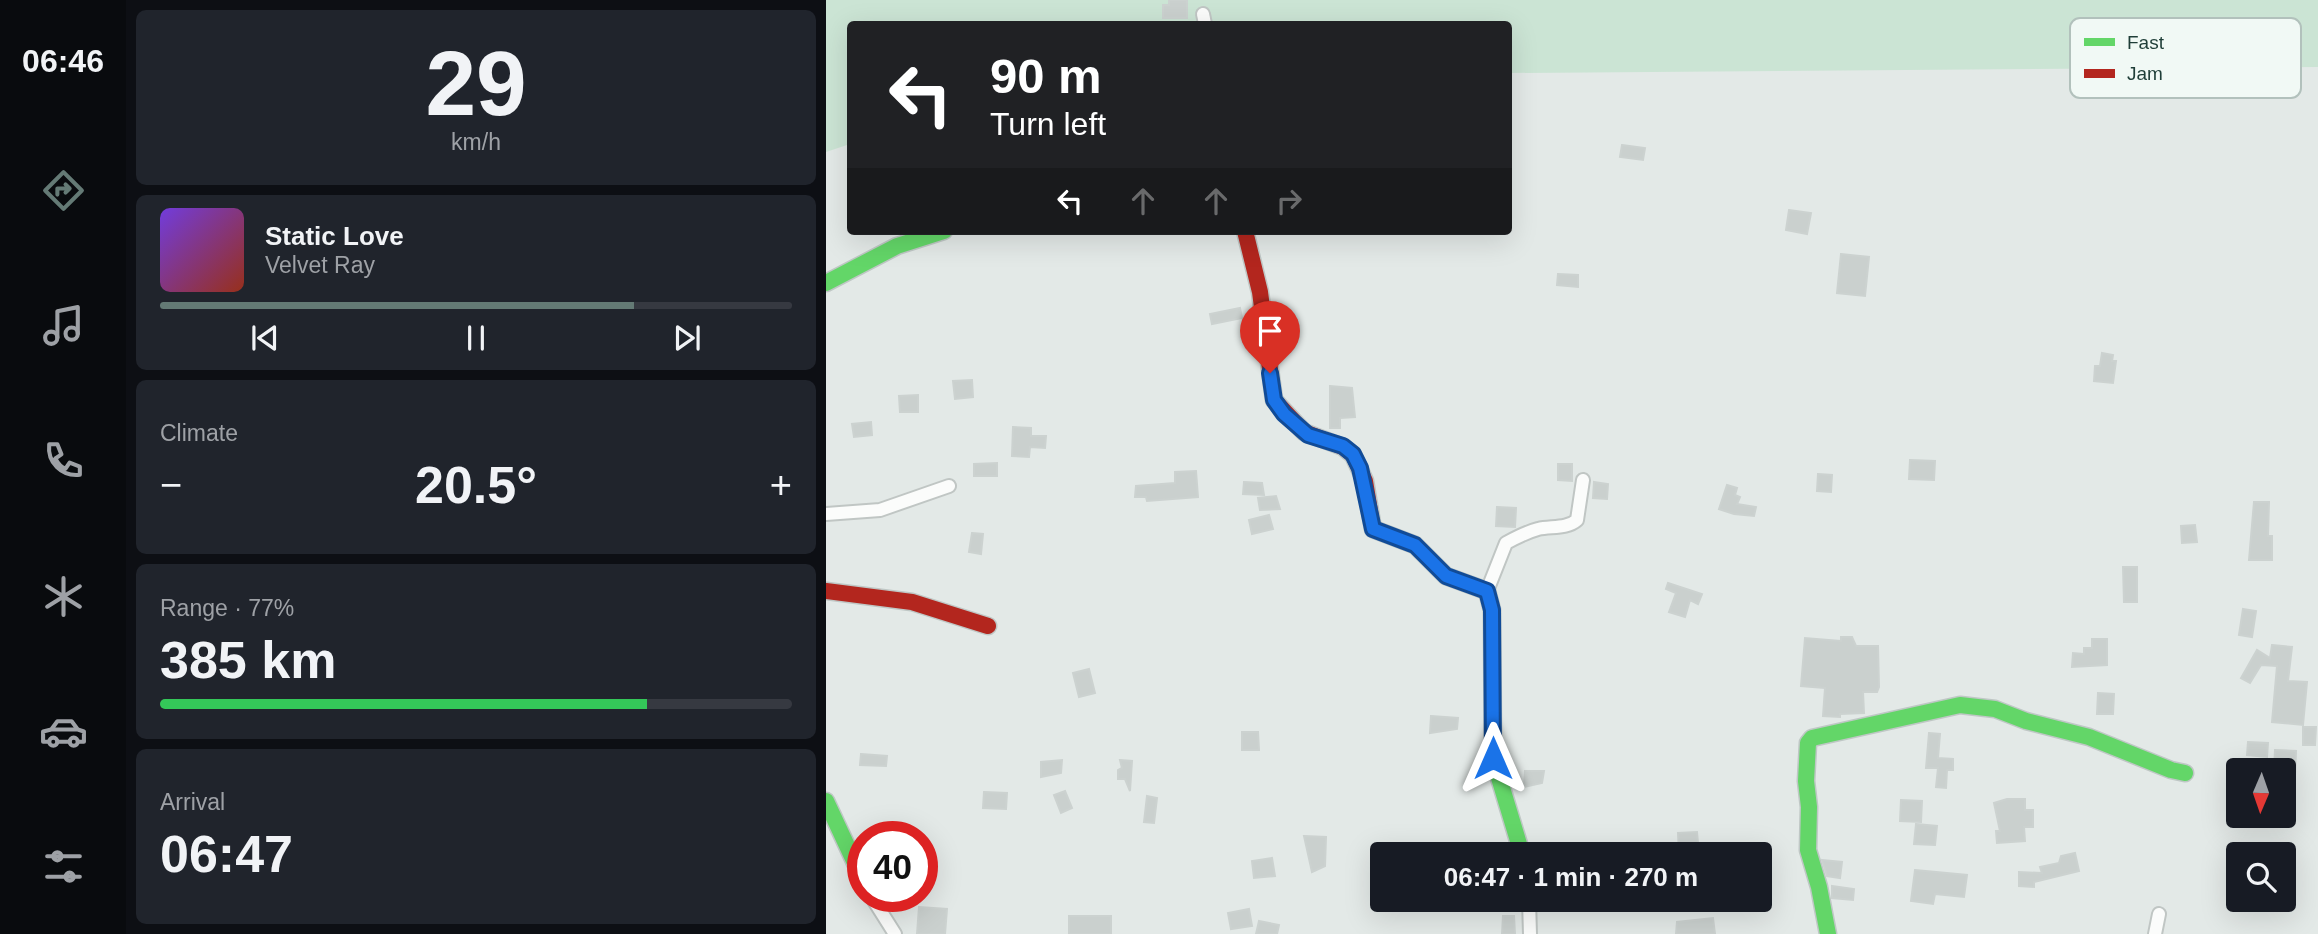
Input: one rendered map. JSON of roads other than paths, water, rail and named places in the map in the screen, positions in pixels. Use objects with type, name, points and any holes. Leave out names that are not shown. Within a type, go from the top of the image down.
[{"type":"street","points":[[826,283],[897,246],[931,235]]},
{"type":"street","points":[[1246,235],[1260,292],[1274,400],[1284,414],[1308,435],[1343,446],[1353,454],[1360,468],[1373,529],[1415,545],[1446,576],[1487,591]]},
{"type":"street","points":[[1518,842],[1493,758],[1492,610],[1487,591],[1506,543],[1542,528],[1565,526],[1577,520],[1583,480]]},
{"type":"street","points":[[826,514],[880,510],[949,486]]},
{"type":"street","points":[[826,591],[912,602],[988,626]]},
{"type":"street","points":[[1828,934],[1819,887],[1808,850],[1809,807],[1805,780],[1808,743],[1812,738],[1960,705],[1984,707],[2089,737],[2171,770],[2185,773]]},
{"type":"street","points":[[826,802],[831,827],[847,854]]},
{"type":"street","points":[[881,912],[895,934]]},
{"type":"street","points":[[1529,912],[1530,934]]},
{"type":"street","points":[[2155,934],[2159,914]]}]
